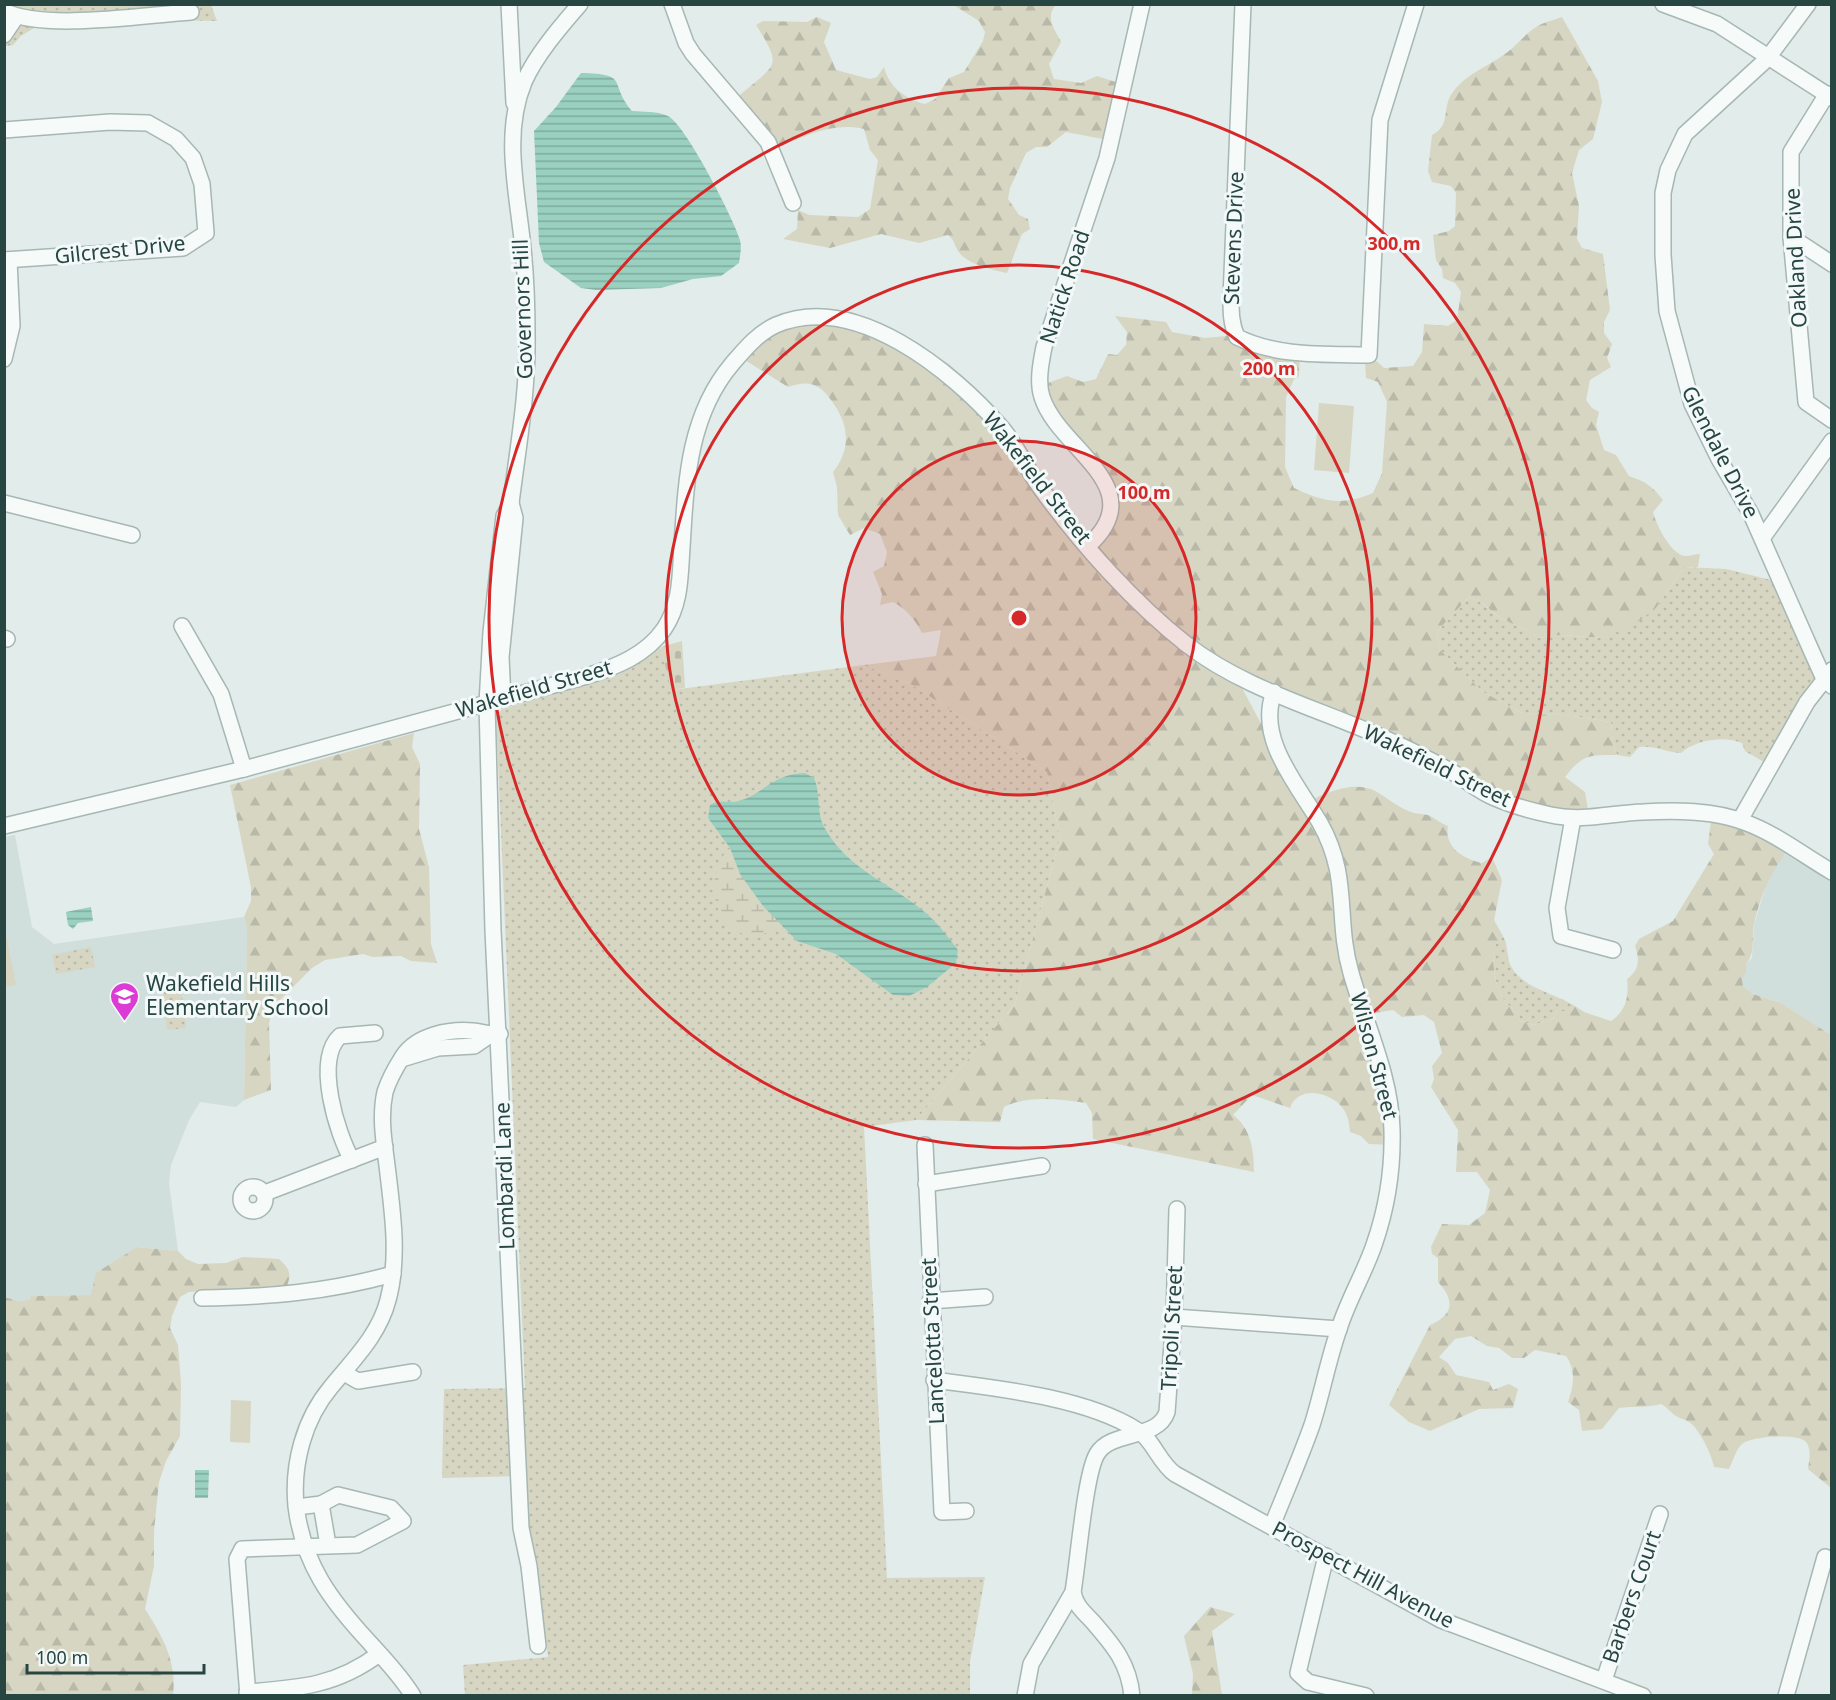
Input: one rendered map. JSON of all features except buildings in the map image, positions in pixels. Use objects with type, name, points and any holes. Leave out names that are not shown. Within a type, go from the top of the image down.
[{"type":"street","name":"Governors Hill","points":[[487,704],[490,632],[504,516],[511,503],[524,416],[527,339],[523,250],[513,161],[515,115],[509,49],[509,4]]},
{"type":"street","name":"Governors Hill","points":[[515,115],[529,72],[580,4]]},
{"type":"street","points":[[672,4],[686,43],[693,54],[768,142],[792,203]]},
{"type":"street","name":"Natick Road","points":[[1088,546],[1102,534],[1111,515],[1110,492],[1094,464],[1055,423],[1041,396],[1041,367],[1044,347],[1107,158],[1142,4]]},
{"type":"street","name":"Stevens Drive","points":[[1243,4],[1231,298],[1234,331],[1237,337],[1255,345],[1294,353],[1369,355],[1380,120],[1416,4]]},
{"type":"street","points":[[1663,4],[1717,24],[1767,59],[1829,96]]},
{"type":"street","name":"Glendale Drive","points":[[1808,4],[1767,59],[1685,134],[1668,170],[1663,193],[1664,285],[1683,378],[1698,417],[1763,537],[1829,678]]},
{"type":"street","points":[[4,35],[10,14],[54,21],[191,12]]},
{"type":"street","name":"Oakland Drive","points":[[1829,96],[1791,152],[1791,237],[1806,402],[1832,420]]},
{"type":"street","name":"Gilcrest Drive","points":[[4,130],[110,122],[148,123],[176,139],[193,158],[202,184],[206,211],[206,232],[183,248],[7,260]]},
{"type":"street","points":[[1791,237],[1832,264]]},
{"type":"street","points":[[4,359],[12,326],[7,260]]},
{"type":"street","name":"Wakefield Street","points":[[4,826],[244,769],[487,704],[621,664],[658,637],[670,619],[678,596],[686,478],[695,439],[708,400],[721,377],[745,348],[765,331],[798,318],[825,316],[840,318],[889,337],[930,362],[973,398],[1003,429],[1042,490],[1088,546],[1169,631],[1236,676],[1409,750],[1491,797],[1534,811],[1573,818],[1686,811],[1740,820],[1766,832],[1832,872]]},
{"type":"street","points":[[1763,537],[1832,441]]},
{"type":"street","points":[[4,503],[132,535]]},
{"type":"street","name":"Governors Hill","points":[[503,699],[501,657],[515,518],[511,503]]},
{"type":"street","points":[[182,626],[221,694],[244,769]]},
{"type":"street","points":[[1740,820],[1808,702],[1829,678]]},
{"type":"street","name":"Wilson Street","points":[[1272,1527],[1312,1425],[1339,1329],[1374,1245],[1392,1166],[1392,1126],[1388,1095],[1351,974],[1344,942],[1343,901],[1338,865],[1321,825],[1275,745],[1268,715],[1274,693]]},
{"type":"street","name":"Lombardi Lane","points":[[487,704],[495,1034],[521,1528],[529,1566],[538,1646]]},
{"type":"street","points":[[1573,818],[1557,908],[1561,936],[1613,950]]},
{"type":"street","points":[[413,1695],[338,1606],[315,1571],[303,1545],[297,1507],[296,1472],[305,1433],[328,1390],[362,1351],[378,1326],[388,1301],[393,1274],[394,1238],[382,1116],[385,1094],[400,1061],[410,1047],[431,1036],[472,1031],[495,1034]]},
{"type":"street","points":[[352,1160],[343,1144],[334,1117],[329,1078],[330,1054],[333,1044],[340,1036],[375,1033]]},
{"type":"street","name":"Lancelotta Street","points":[[925,1145],[930,1301],[942,1512],[966,1511]]},
{"type":"street","points":[[265,1193],[385,1147]]},
{"type":"street","points":[[926,1184],[1042,1166]]},
{"type":"street","name":"Tripoli Street","points":[[1140,1431],[1158,1424],[1165,1417],[1170,1391],[1177,1209]]},
{"type":"street","points":[[202,1298],[301,1294],[351,1285],[393,1274]]},
{"type":"street","points":[[930,1301],[985,1297]]},
{"type":"street","points":[[1174,1317],[1339,1329]]},
{"type":"street","points":[[344,1373],[358,1381],[412,1372]]},
{"type":"street","points":[[934,1380],[1081,1406],[1098,1411],[1140,1431]]},
{"type":"street","points":[[1025,1695],[1031,1664],[1073,1592],[1093,1464],[1104,1446],[1140,1431]]},
{"type":"street","name":"Prospect Hill Avenue","points":[[1140,1431],[1167,1468],[1441,1620],[1636,1694]]},
{"type":"street","points":[[297,1507],[321,1504],[338,1495],[391,1508],[403,1521],[357,1545],[249,1547],[237,1554],[247,1694],[330,1682],[364,1665],[379,1654]]},
{"type":"street","points":[[321,1504],[328,1545]]},
{"type":"street","name":"Barbers Court","points":[[1604,1680],[1660,1514]]},
{"type":"street","points":[[1326,1556],[1298,1673],[1308,1682],[1366,1695]]},
{"type":"street","points":[[1786,1695],[1825,1557]]},
{"type":"street","points":[[1073,1592],[1079,1608],[1123,1658],[1128,1670],[1132,1695]]},
{"type":"shaded area","points":[[581,73],[607,75],[613,78],[632,111],[664,114],[676,123],[697,153],[736,229],[741,243],[739,263],[721,276],[693,279],[661,288],[596,290],[581,288],[544,262],[539,243],[534,131],[556,107]]},
{"type":"shaded area","points":[[805,773],[814,778],[822,821],[834,843],[859,867],[928,915],[958,950],[956,963],[927,987],[909,996],[893,995],[836,954],[797,941],[763,906],[740,874],[730,848],[708,818],[710,805],[713,803],[739,801],[748,798],[776,780]]},
{"type":"shaded area","name":"Wakefield Hills Elementary School","points":[[15,835],[32,927],[54,944],[244,917],[247,927],[244,1100],[236,1107],[200,1102],[189,1120],[171,1165],[169,1183],[178,1251],[137,1247],[122,1258],[91,1295],[31,1296],[29,1300],[19,1301],[5,1297],[4,837]]},
{"type":"shaded area","points":[[1789,848],[1831,870],[1831,1035],[1781,1003],[1753,994],[1743,986],[1742,978],[1746,973],[1746,964],[1752,958],[1754,925],[1770,873]]},
{"type":"shaded area","points":[[91,907],[93,921],[78,923],[73,929],[68,925],[66,912]]},
{"type":"shaded area","points":[[195,1470],[209,1470],[208,1498],[195,1498]]},
{"type":"green space","points":[[952,4],[1056,5],[1051,18],[1061,42],[1049,64],[1054,79],[1081,83],[1097,76],[1122,84],[1108,140],[1066,132],[1047,147],[1036,147],[1026,153],[1010,188],[1008,199],[1019,215],[1028,219],[1030,229],[1022,234],[1007,273],[967,260],[948,235],[919,243],[881,234],[830,248],[783,239],[797,229],[798,210],[809,215],[858,217],[870,209],[878,160],[870,150],[864,129],[853,127],[831,128],[779,147],[768,129],[739,96],[772,65],[771,51],[756,25],[763,21],[807,22],[817,17],[831,23],[824,42],[836,70],[870,79],[877,77],[884,67],[890,81],[899,91],[925,104],[935,99],[949,78],[964,72],[983,41],[985,32],[979,21]]},
{"type":"green space","points":[[5,5],[211,5],[217,21],[78,18],[44,22],[21,36],[13,45],[5,46]]},
{"type":"green space","points":[[1562,17],[1598,81],[1602,102],[1593,139],[1579,150],[1572,173],[1579,206],[1577,239],[1582,248],[1603,254],[1610,310],[1604,322],[1604,333],[1612,344],[1607,358],[1611,367],[1590,380],[1586,400],[1592,408],[1599,412],[1596,425],[1604,450],[1616,455],[1629,476],[1648,485],[1663,500],[1653,512],[1661,532],[1670,546],[1681,555],[1700,554],[1698,567],[1684,567],[1656,608],[1634,625],[1603,638],[1560,635],[1538,638],[1469,597],[1441,627],[1437,636],[1440,650],[1483,692],[1524,714],[1567,715],[1611,722],[1617,755],[1587,757],[1565,777],[1585,792],[1589,815],[1528,808],[1440,765],[1241,686],[1279,757],[1311,800],[1344,788],[1369,789],[1404,809],[1428,815],[1448,826],[1449,840],[1456,851],[1462,855],[1482,863],[1492,857],[1502,880],[1494,920],[1503,936],[1493,947],[1495,974],[1504,1000],[1517,1011],[1520,1021],[1534,1025],[1554,1018],[1558,1011],[1571,1011],[1575,1006],[1584,1012],[1611,1021],[1620,1013],[1627,998],[1627,979],[1634,972],[1637,964],[1638,956],[1635,946],[1639,939],[1673,921],[1714,854],[1708,844],[1712,814],[1789,848],[1767,884],[1760,903],[1754,924],[1751,955],[1742,979],[1743,986],[1753,994],[1781,1003],[1831,1035],[1831,1488],[1808,1469],[1810,1455],[1808,1445],[1802,1439],[1794,1437],[1747,1441],[1738,1449],[1729,1469],[1714,1467],[1708,1449],[1693,1425],[1661,1404],[1619,1408],[1602,1429],[1582,1431],[1579,1410],[1568,1402],[1573,1378],[1566,1356],[1535,1350],[1524,1358],[1512,1358],[1499,1348],[1487,1346],[1471,1336],[1455,1339],[1439,1357],[1448,1363],[1456,1375],[1489,1382],[1493,1390],[1509,1384],[1518,1389],[1513,1408],[1479,1409],[1430,1431],[1409,1422],[1389,1405],[1430,1325],[1448,1312],[1447,1295],[1438,1282],[1438,1258],[1432,1254],[1431,1247],[1442,1224],[1469,1225],[1485,1213],[1490,1190],[1477,1172],[1456,1172],[1458,1130],[1431,1087],[1434,1079],[1432,1066],[1442,1053],[1434,1022],[1424,1015],[1402,1017],[1393,1010],[1368,1014],[1393,1145],[1369,1144],[1361,1136],[1350,1132],[1348,1118],[1341,1106],[1328,1097],[1313,1093],[1299,1096],[1290,1108],[1252,1095],[1233,1115],[1248,1133],[1254,1172],[1093,1139],[1092,1113],[1086,1103],[1033,1099],[1013,1103],[1004,1107],[1000,1122],[916,1120],[1015,1004],[1060,838],[1047,772],[912,685],[864,665],[936,656],[941,630],[922,633],[910,615],[898,605],[893,602],[880,605],[882,594],[873,572],[884,566],[887,552],[880,534],[864,528],[850,535],[838,515],[837,487],[833,472],[843,454],[846,436],[842,418],[831,400],[822,390],[812,385],[801,384],[788,387],[732,352],[750,333],[777,320],[851,316],[891,329],[949,364],[978,390],[1013,431],[1095,548],[1111,521],[1113,493],[1063,430],[1045,384],[1067,376],[1083,382],[1096,379],[1108,354],[1117,355],[1126,345],[1127,332],[1115,316],[1166,322],[1172,332],[1205,338],[1237,335],[1300,352],[1299,376],[1294,379],[1286,397],[1285,467],[1294,488],[1315,497],[1333,501],[1352,500],[1373,493],[1382,473],[1387,402],[1378,382],[1366,378],[1365,355],[1369,354],[1384,368],[1413,366],[1422,352],[1424,324],[1448,326],[1457,320],[1461,292],[1455,283],[1443,278],[1442,269],[1436,260],[1433,235],[1449,231],[1455,226],[1456,193],[1451,186],[1432,182],[1428,171],[1432,135],[1442,126],[1449,98],[1464,80],[1505,54],[1536,27]]},
{"type":"green space","points":[[1319,403],[1354,406],[1349,473],[1314,470]]},
{"type":"green space","points":[[1684,567],[1726,569],[1771,580],[1781,580],[1821,670],[1769,765],[1745,751],[1742,743],[1728,739],[1702,742],[1681,753],[1639,747],[1630,757],[1617,755],[1611,722],[1567,715],[1524,714],[1483,692],[1440,650],[1437,636],[1441,627],[1469,597],[1538,638],[1560,635],[1603,638],[1656,608]]},
{"type":"green space","points":[[682,641],[685,688],[671,690],[661,647]]},
{"type":"green space","points":[[661,647],[672,690],[864,665],[912,685],[1047,772],[1060,838],[1015,1004],[916,1120],[864,1127],[887,1578],[985,1577],[970,1662],[970,1695],[465,1695],[463,1665],[548,1657],[538,1581],[525,1528],[522,1476],[442,1478],[444,1389],[525,1388],[496,716],[502,709],[615,676],[632,668]]},
{"type":"green space","points":[[414,733],[412,747],[420,764],[419,829],[429,867],[431,944],[437,963],[411,961],[401,956],[373,957],[363,954],[325,960],[312,968],[275,1005],[269,1023],[271,1090],[244,1100],[247,927],[244,917],[251,901],[251,887],[230,785]]},
{"type":"green space","points":[[730,848],[752,891],[784,928],[752,935],[733,929],[725,921],[719,912],[714,889],[718,866]]},
{"type":"green space","points":[[4,925],[16,985],[5,987],[4,987]]},
{"type":"green space","points":[[1503,936],[1510,964],[1518,975],[1532,986],[1575,1006],[1571,1011],[1558,1011],[1554,1018],[1534,1025],[1520,1021],[1517,1011],[1504,1000],[1495,974],[1493,947]]},
{"type":"green space","points":[[91,947],[95,967],[56,974],[52,955]]},
{"type":"green space","points":[[181,987],[186,1028],[167,1030],[163,989]]},
{"type":"green space","points":[[137,1247],[178,1251],[186,1259],[198,1264],[226,1263],[243,1257],[279,1259],[289,1274],[287,1286],[189,1292],[180,1297],[172,1316],[170,1328],[178,1345],[181,1384],[180,1436],[166,1461],[159,1482],[154,1531],[154,1566],[145,1609],[158,1630],[171,1661],[173,1695],[5,1695],[4,1297],[19,1301],[29,1300],[31,1296],[91,1295],[96,1273]]},
{"type":"green space","points":[[231,1400],[251,1401],[250,1443],[230,1442]]},
{"type":"green space","points":[[1210,1607],[1235,1614],[1212,1631],[1222,1695],[1192,1695],[1193,1674],[1184,1636]]},
{"type":"place","name":"Wakefield Hills Elementary School","points":[[125,1022]]}]
